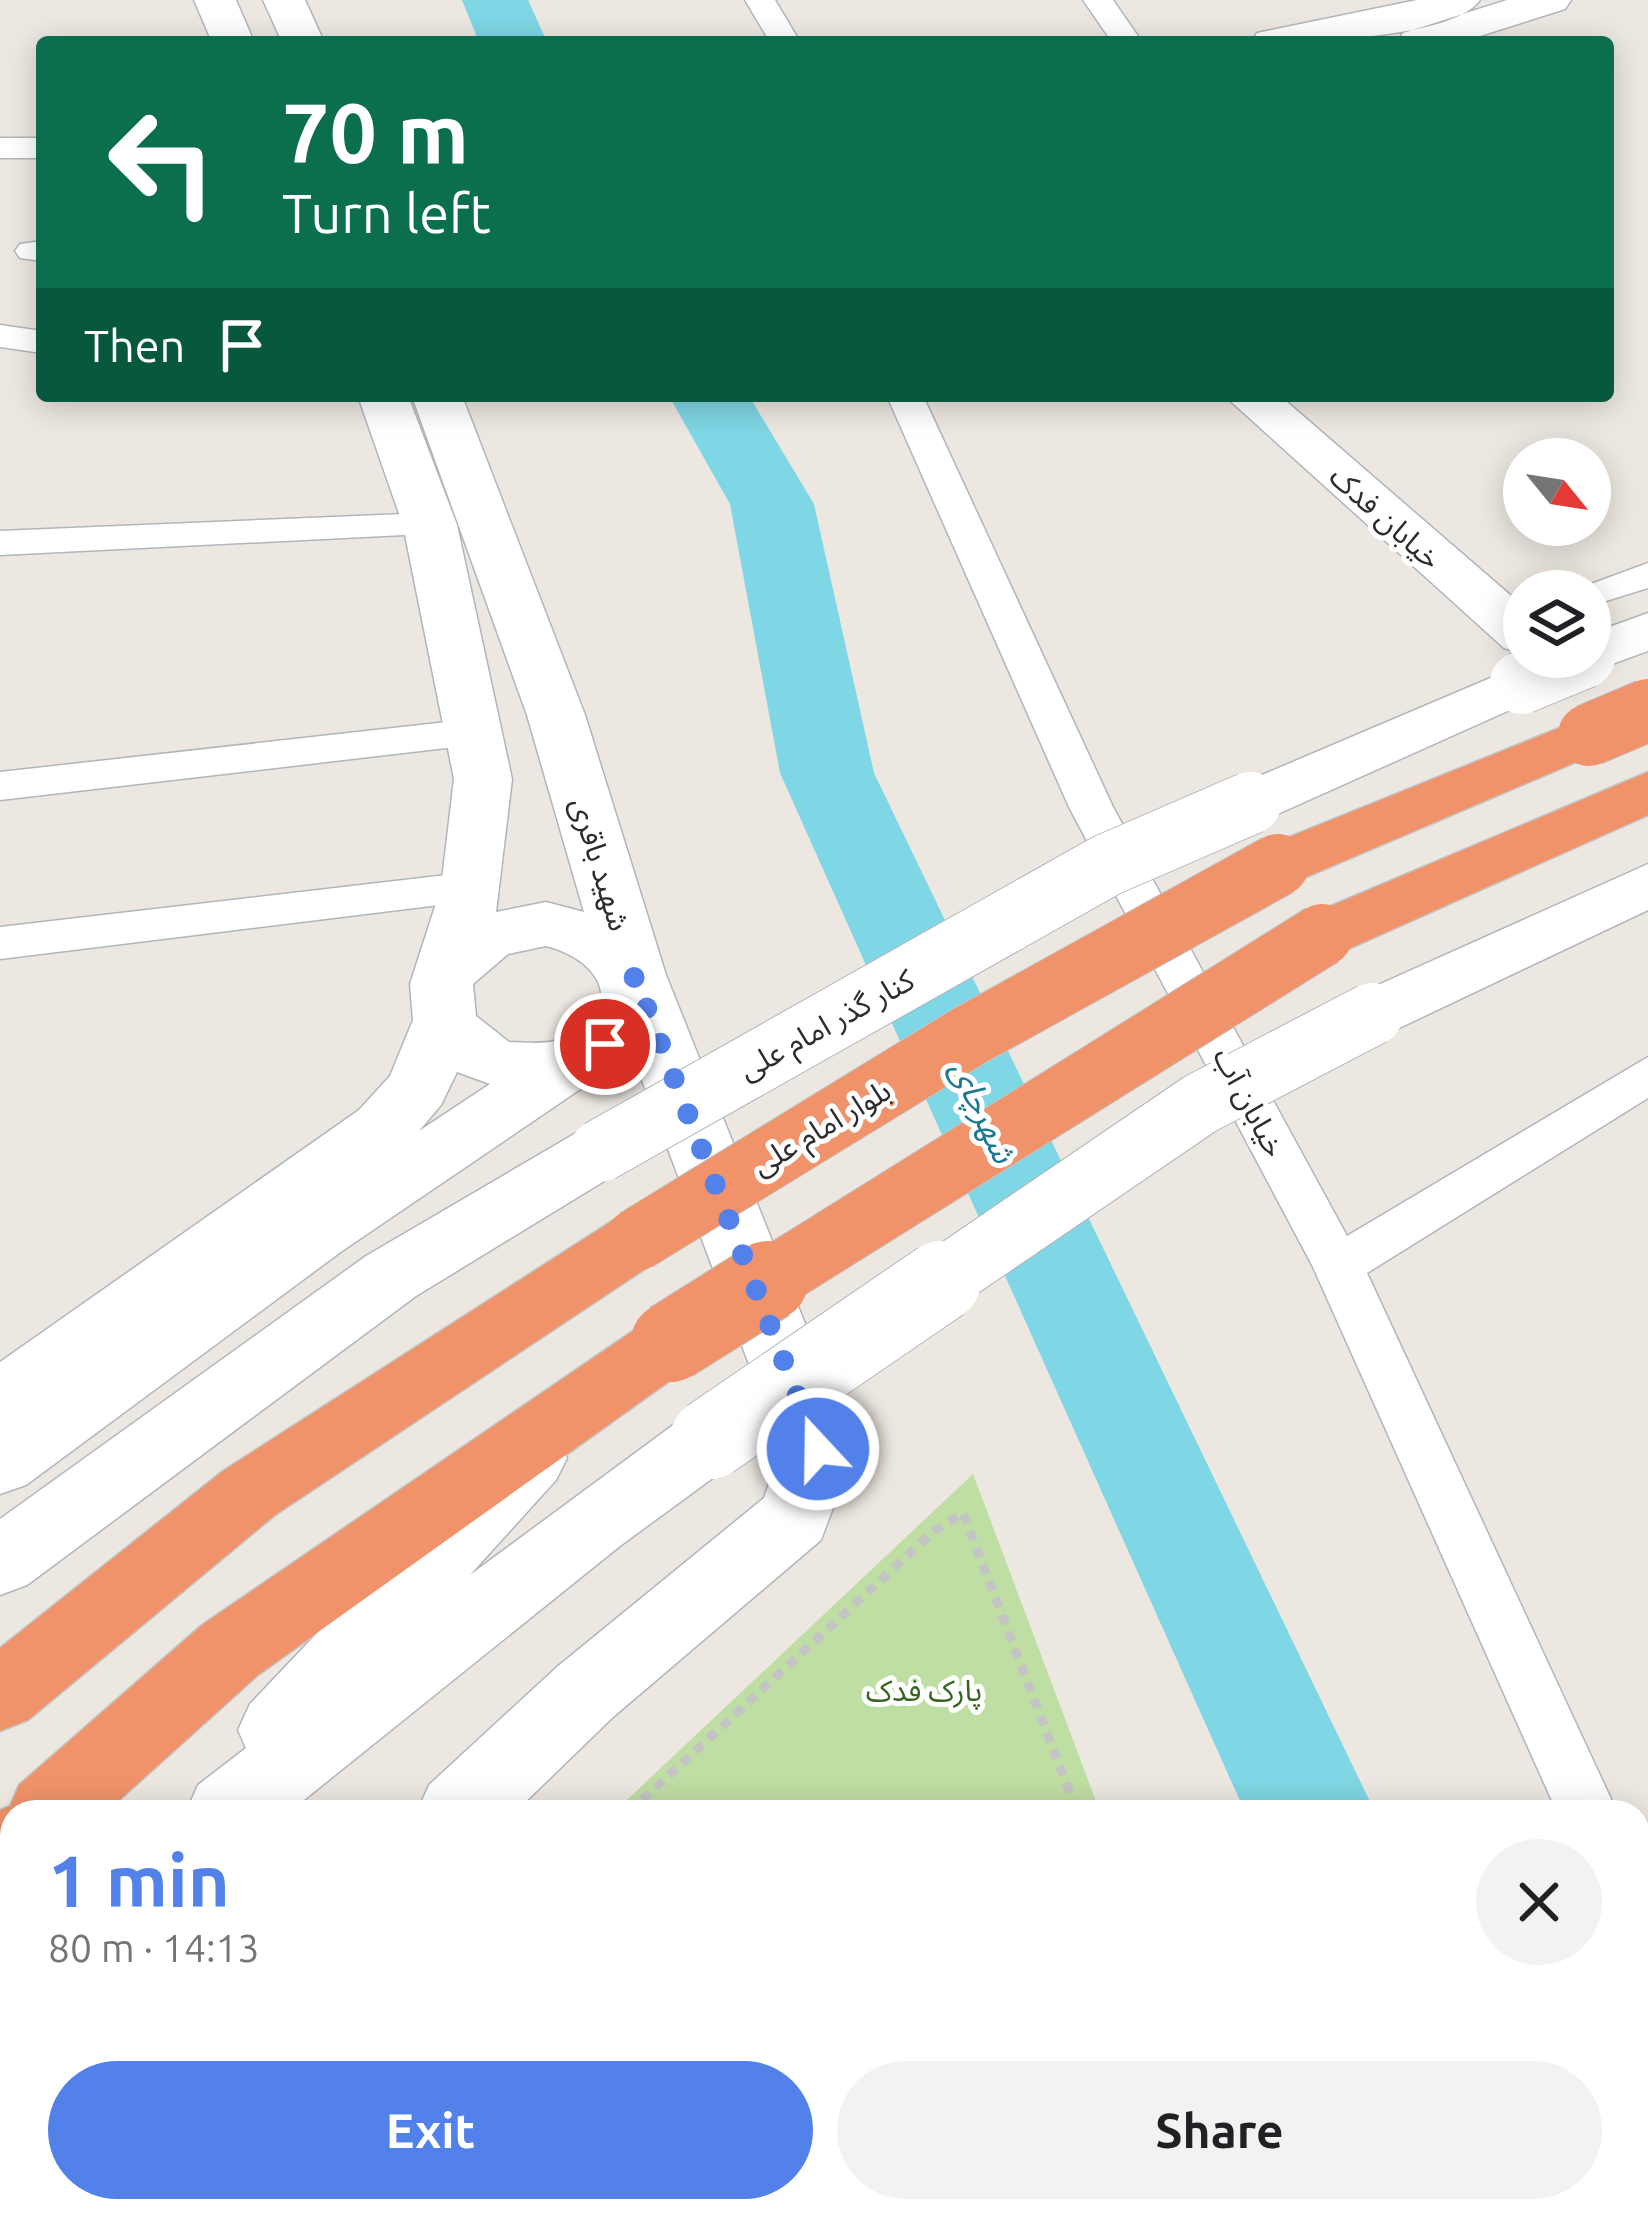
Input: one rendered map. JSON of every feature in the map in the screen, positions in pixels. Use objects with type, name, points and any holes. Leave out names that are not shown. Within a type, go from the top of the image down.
[{"type":"highway","name":"بلوار امام علی","points":[[0,1695],[249,1493],[636,1240],[969,1036],[1278,865],[1648,710]]},
{"type":"highway","points":[[61,1800],[230,1650],[671,1342],[1322,935],[1648,792]]},
{"type":"street","points":[[215,0],[230,36]]},
{"type":"street","points":[[284,0],[300,36]]},
{"type":"street","points":[[733,0],[752,36]]},
{"type":"street","points":[[760,0],[781,36]]},
{"type":"street","points":[[1098,0],[1122,36]]},
{"type":"street","points":[[1303,36],[1406,16],[1459,0]]},
{"type":"street","points":[[1437,36],[1550,0]]},
{"type":"street","points":[[0,148],[36,148]]},
{"type":"street","points":[[0,336],[36,341]]},
{"type":"street","points":[[0,1401],[382,1128],[418,1088],[472,888],[483,779],[430,526],[385,402]]},
{"type":"street","name":"شهید باقری","points":[[439,402],[556,715],[634,975],[818,1449],[795,1517],[585,1692],[471,1800]]},
{"type":"street","name":"خیابان آب","points":[[908,402],[1091,807],[1338,1266],[1581,1800]]},
{"type":"street","name":"خیابان فدک","points":[[1258,402],[1503,598]]},
{"type":"street","points":[[0,543],[430,526]]},
{"type":"street","points":[[1611,587],[1648,575]]},
{"type":"street","name":"کنار گذر امام علی","points":[[0,1562],[391,1276],[600,1151],[1107,866],[1250,803],[1503,675]]},
{"type":"street","name":"خیابان فدک","points":[[1598,678],[1648,724]]},
{"type":"street","points":[[0,785],[474,734]]},
{"type":"street","points":[[242,1800],[593,1523],[1200,1104],[1372,1014],[1648,885]]},
{"type":"street","points":[[0,943],[472,888]]},
{"type":"street","points":[[0,1463],[318,1232],[605,1044],[626,1024],[636,1000],[634,975],[622,954],[600,937],[546,924],[490,936],[446,996]]},
{"type":"street","points":[[446,996],[458,1044],[497,1063],[545,1067],[577,1059]]},
{"type":"street","points":[[1338,1266],[1648,1075]]},
{"type":"street","points":[[214,1800],[580,1404]]},
{"type":"path","points":[[641,1800],[934,1531],[963,1513],[1073,1800]]},
{"type":"green space","name":"پارک فدک","points":[[973,1474],[1095,1800],[627,1800]]},
{"type":"waterway","name":"شهرچای","points":[[495,0],[510,36]]},
{"type":"waterway","name":"شهرچای","points":[[712,402],[772,504],[827,773],[1304,1800]]},
{"type":"route","points":[[605,1044],[626,1024],[636,1000],[634,975],[818,1449]]}]
